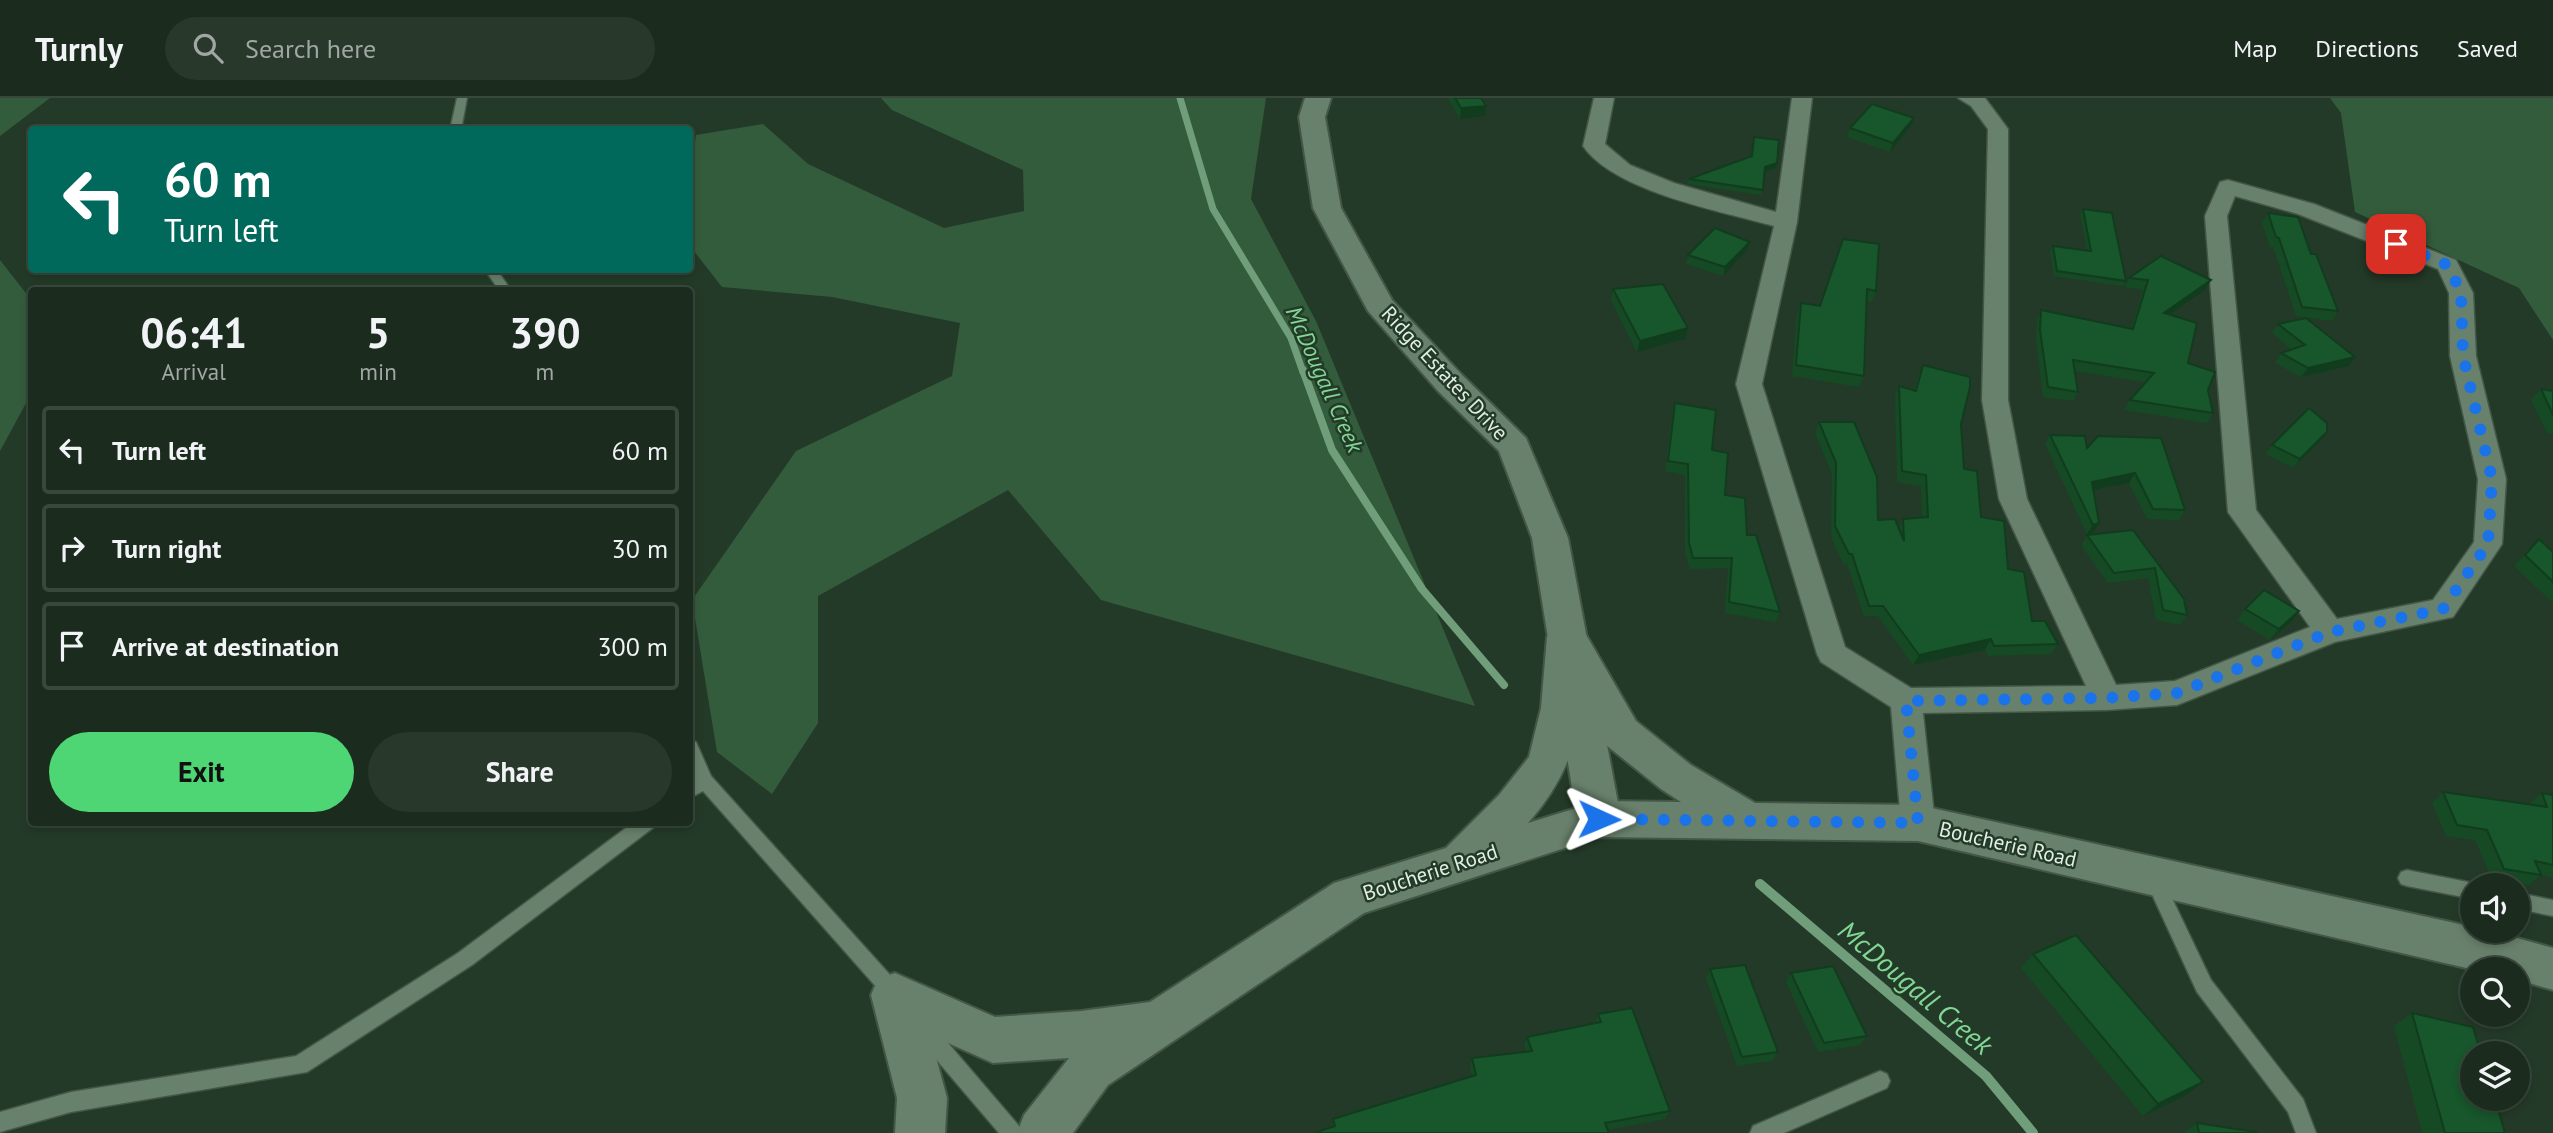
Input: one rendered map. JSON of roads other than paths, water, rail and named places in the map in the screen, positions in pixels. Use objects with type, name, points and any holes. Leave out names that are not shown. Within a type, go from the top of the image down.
[{"type":"main road","name":"Ridge Estates Drive","points":[[1318,98],[1312,117],[1327,208],[1378,304],[1450,383],[1514,446],[1549,538],[1599,819]]},
{"type":"main road","points":[[1567,636],[1621,733],[1676,777],[1749,821]]},
{"type":"main road","points":[[1460,862],[1522,798],[1542,773],[1556,736],[1567,636]]},
{"type":"main road","name":"Boucherie Road","points":[[1042,1133],[1091,1068],[1350,897],[1599,819],[1918,823],[2500,954],[2553,969]]},
{"type":"main road","points":[[895,995],[993,1040],[1081,1034],[1160,1022]]},
{"type":"main road","points":[[895,995],[922,1098],[920,1133]]},
{"type":"street","points":[[1604,98],[1594,146],[1622,170],[1666,188],[1786,222]]},
{"type":"street","points":[[1802,98],[1786,222],[1749,384],[1832,654],[1906,701],[2107,698],[2177,693],[2330,632],[2443,609],[2488,544],[2492,479],[2463,356],[2461,293],[2448,265],[2306,209],[2228,187],[2216,216],[2242,512],[2330,632]]},
{"type":"street","points":[[1968,98],[1978,102],[1998,129],[1995,400],[2013,499],[2107,698]]},
{"type":"street","points":[[1906,701],[1918,823]]},
{"type":"lane","points":[[456,126],[462,98]]},
{"type":"lane","points":[[693,764],[697,786],[895,995],[1012,1133]]},
{"type":"lane","points":[[0,1122],[71,1102],[300,1065],[465,959],[643,826]]},
{"type":"lane","points":[[2154,878],[2204,986],[2296,1105],[2306,1133]]},
{"type":"lane","points":[[2407,878],[2460,888]]},
{"type":"lane","points":[[2530,903],[2553,908]]},
{"type":"lane","points":[[1760,1133],[1880,1081]]},
{"type":"waterway","name":"McDougall Creek","points":[[1180,98],[1213,209],[1291,338],[1303,372]]},
{"type":"waterway","name":"McDougall Creek","points":[[1303,370],[1332,450],[1422,589],[1504,685]]},
{"type":"waterway","name":"McDougall Creek","points":[[1760,884],[1986,1076],[2033,1133]]}]
